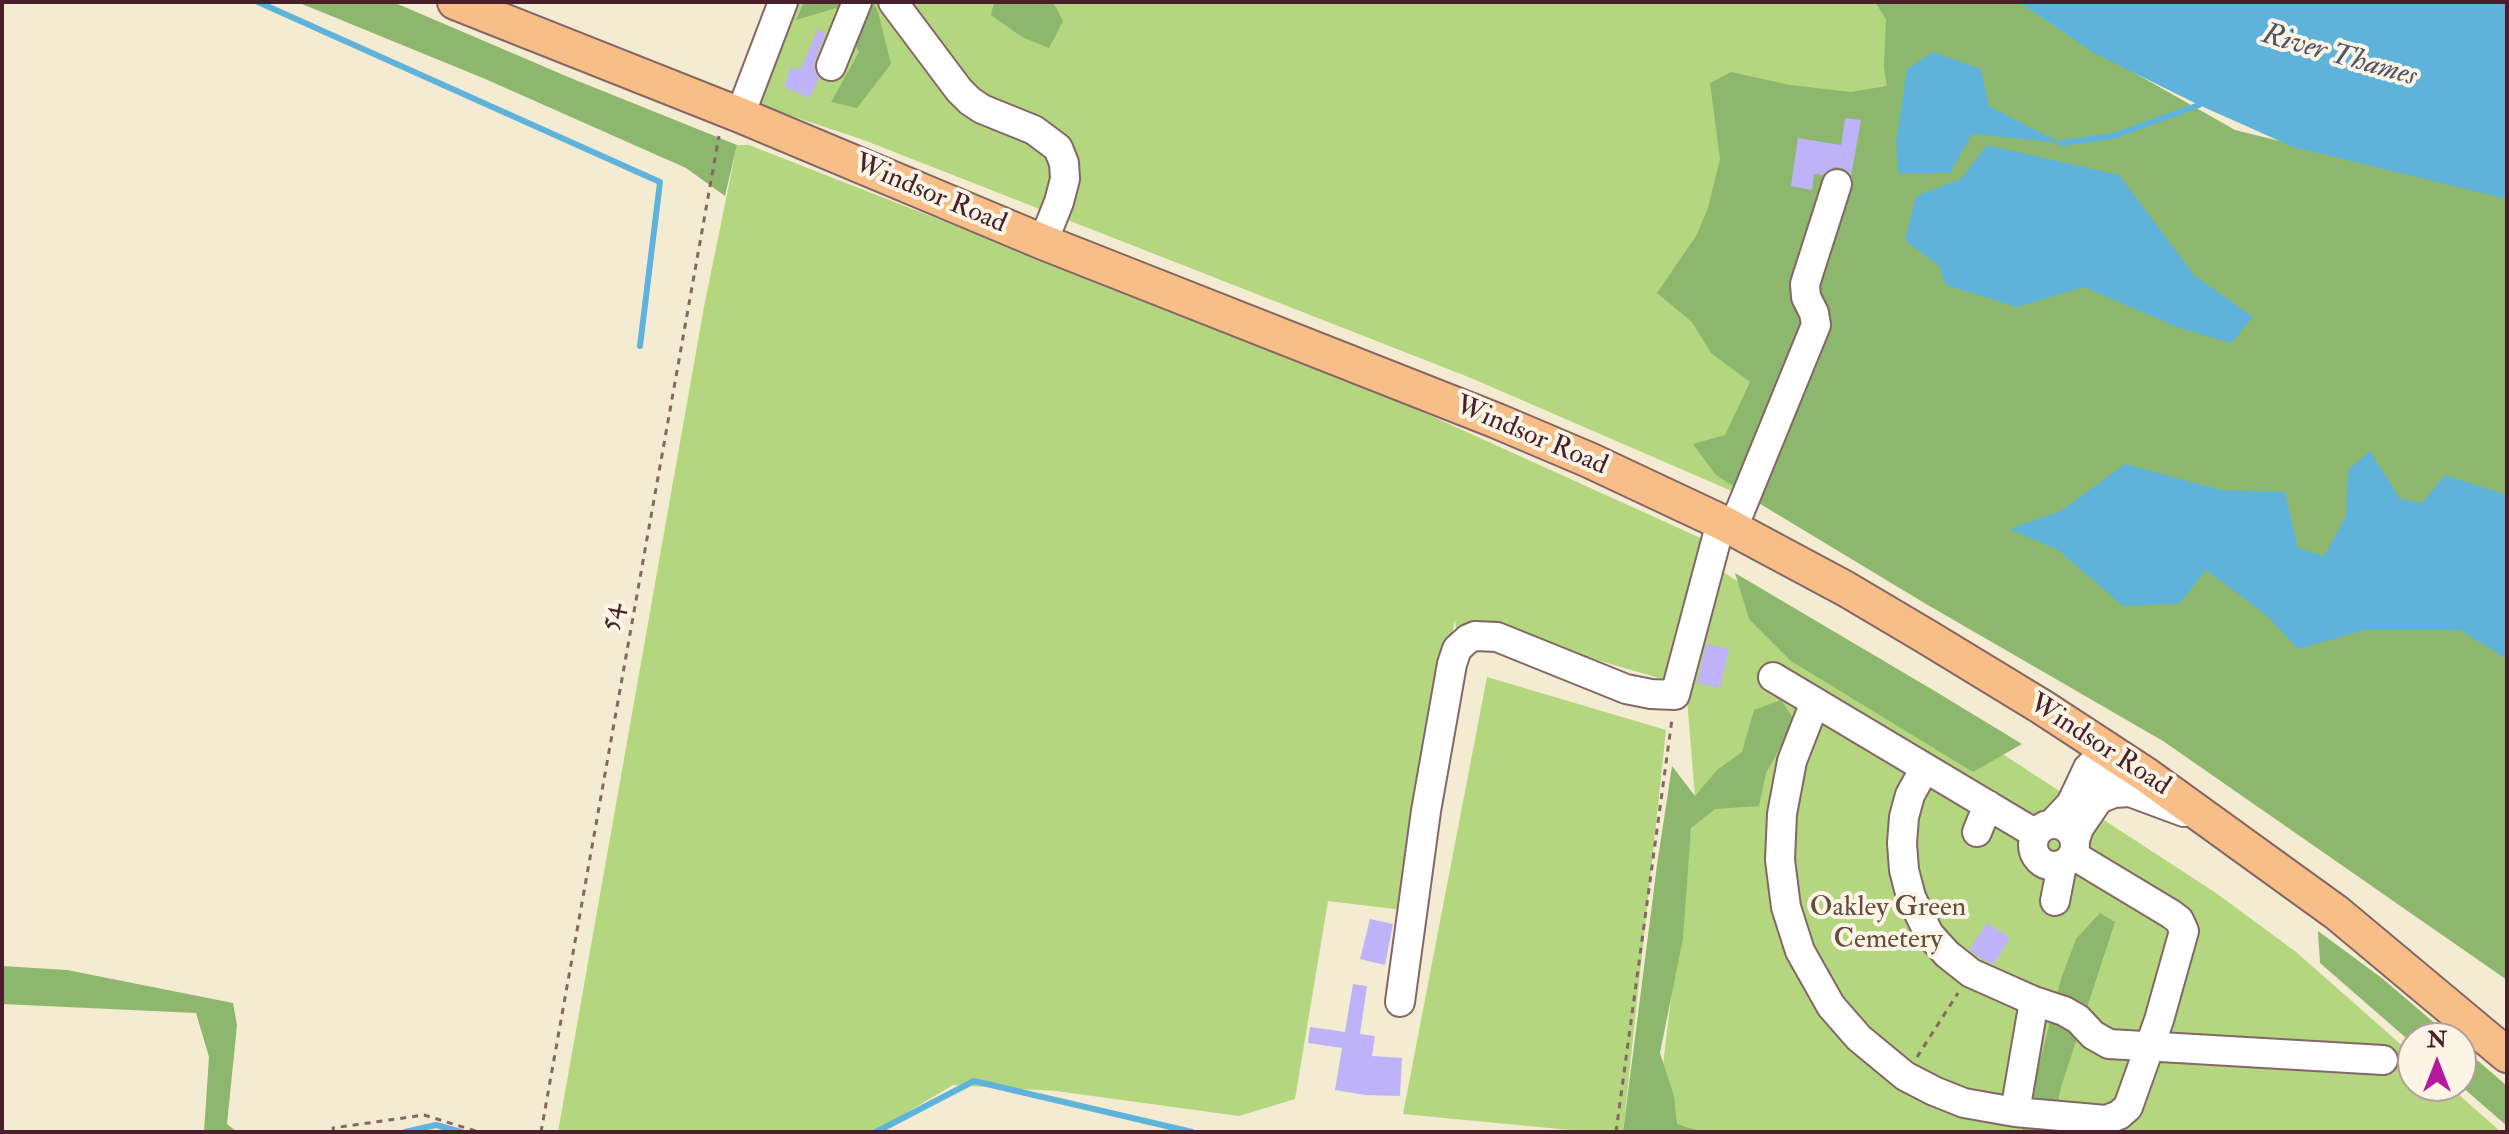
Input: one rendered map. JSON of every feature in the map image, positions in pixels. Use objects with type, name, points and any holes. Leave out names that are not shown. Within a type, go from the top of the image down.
[{"type":"main road","name":"Windsor Road","points":[[455,2],[732,112],[1043,242],[1520,430],[1727,525],[1927,637],[2110,752],[2337,913],[2507,1055]]},
{"type":"lane","points":[[732,112],[783,2]]},
{"type":"lane","points":[[831,66],[857,2]]},
{"type":"lane","points":[[893,2],[970,101],[1034,130],[1058,148],[1064,163],[1065,179],[1043,242]]},
{"type":"lane","points":[[1400,1002],[1426,811],[1452,664],[1462,644],[1475,636],[1497,637],[1626,689],[1675,695],[1727,525],[1816,325],[1806,297],[1805,284],[1837,184]]},
{"type":"lane","points":[[1773,677],[1815,702],[1925,768],[1988,805],[2060,843],[2171,914],[2182,926],[2184,938],[2159,1020],[2131,1101],[2119,1115],[2106,1120],[2015,1112],[1964,1103],[1905,1076],[1859,1038],[1831,1006],[1800,951],[1786,907],[1780,860],[1782,814],[1792,761],[1815,702]]},
{"type":"lane","points":[[2055,901],[2060,843],[2071,804],[2088,768],[2110,752],[2110,779],[2079,828],[2060,843]]},
{"type":"lane","points":[[1925,768],[1910,795],[1904,817],[1904,870],[1911,897],[1929,934],[1947,954],[1971,973],[2064,1011],[2109,1044],[2383,1060]]},
{"type":"lane","points":[[2099,799],[2114,793],[2130,792],[2214,823]]},
{"type":"lane","points":[[1977,832],[1988,805]]},
{"type":"lane","points":[[2015,1112],[2034,1001]]},
{"type":"path","name":"54","points":[[541,1132],[732,112]]},
{"type":"path","points":[[1616,1132],[1675,695]]},
{"type":"path","points":[[1905,1076],[1971,973]]},
{"type":"path","points":[[334,1132],[333,1128],[424,1115],[479,1132]]},
{"type":"green space","points":[[297,2],[393,2],[737,145],[725,196],[686,168],[483,78]]},
{"type":"green space","points":[[798,2],[1912,2],[1757,502],[1471,378],[861,139],[758,105]]},
{"type":"green space","points":[[804,2],[873,2],[878,12],[891,64],[857,108],[831,102],[859,52],[836,8],[796,20]]},
{"type":"green space","points":[[994,2],[1053,2],[1063,21],[1049,48],[1022,37],[991,15]]},
{"type":"green space","points":[[1875,2],[2020,2],[2068,35],[2235,130],[2507,197],[2507,980],[2163,741],[1757,502],[1715,474],[1693,444],[1725,435],[1750,382],[1711,353],[1692,322],[1657,293],[1696,236],[1708,208],[1720,159],[1710,83],[1731,72],[1790,85],[1851,92],[1887,86],[1884,67],[1886,19]]},
{"type":"green space","points":[[737,145],[749,145],[1374,390],[1705,540],[1669,681],[1487,628],[1456,628],[1455,619],[1403,910],[1328,901],[1295,1099],[1239,1116],[1056,1091],[953,1085],[874,1132],[558,1132],[704,307]]},
{"type":"green space","name":"Oakley Green Cemetery","points":[[1720,570],[2216,893],[2296,952],[2397,1041],[2397,1102],[2467,1102],[2501,1132],[1655,1132],[1695,797],[1687,699]]},
{"type":"green space","points":[[1735,573],[2022,744],[1973,772],[1791,661],[1749,619]]},
{"type":"green space","points":[[1487,677],[1666,730],[1623,1132],[1591,1132],[1403,1114]]},
{"type":"green space","points":[[1781,700],[1795,721],[1766,773],[1759,806],[1715,809],[1691,828],[1683,938],[1660,1053],[1674,1096],[1677,1124],[1702,1132],[1623,1132],[1672,766],[1695,796],[1717,770],[1742,752],[1754,710]]},
{"type":"green space","points":[[2100,913],[2115,922],[2061,1087],[2052,1132],[2022,1132],[2061,979],[2076,939]]},
{"type":"green space","points":[[2318,931],[2383,979],[2433,1022],[2397,1022],[2397,1030],[2320,963]]},
{"type":"green space","points":[[2,966],[67,970],[233,1003],[237,1025],[227,1124],[237,1132],[204,1132],[209,1057],[196,1013],[2,1004]]},
{"type":"green space","points":[[2477,1060],[2507,1086],[2507,1126],[2477,1100]]},
{"type":"water","name":"River Thames","points":[[2019,2],[2507,2],[2507,199],[2293,147],[2094,53]]},
{"type":"water","points":[[1933,52],[1981,69],[1989,106],[2061,143],[1972,134],[1950,173],[1898,173],[1896,143],[1907,69]]},
{"type":"water","points":[[1987,145],[2119,175],[2195,276],[2253,317],[2231,343],[2179,328],[2084,287],[2017,307],[1946,285],[1939,266],[1905,240],[1916,196],[1961,179]]},
{"type":"water","points":[[2370,451],[2400,499],[2422,503],[2445,475],[2507,495],[2507,659],[2460,630],[2365,630],[2298,649],[2266,615],[2206,570],[2179,604],[2123,606],[2058,550],[2009,529],[2061,511],[2125,464],[2221,490],[2285,492],[2298,548],[2324,556],[2346,516],[2348,470]]},
{"type":"building","points":[[818,29],[826,33],[815,60],[814,69],[819,77],[810,98],[784,87],[791,67],[800,70]]},
{"type":"building","points":[[1845,118],[1861,120],[1851,176],[1843,168],[1834,167],[1823,175],[1814,174],[1812,190],[1791,186],[1798,138],[1841,145]]},
{"type":"building","points":[[1706,644],[1729,649],[1720,688],[1697,683]]},
{"type":"building","points":[[1370,919],[1393,924],[1385,965],[1360,959]]},
{"type":"building","points":[[1987,923],[2010,938],[1994,964],[1969,950]]},
{"type":"building","points":[[1353,984],[1367,986],[1360,1034],[1375,1036],[1372,1056],[1402,1058],[1400,1096],[1335,1090],[1342,1048],[1308,1043],[1310,1027],[1345,1032]]},
{"type":"waterway","points":[[258,2],[660,182],[640,346]]},
{"type":"waterway","points":[[2061,143],[2113,136],[2199,105]]},
{"type":"waterway","points":[[876,1132],[974,1081],[1192,1132]]},
{"type":"waterway","points":[[405,1132],[436,1125],[461,1132]]}]
